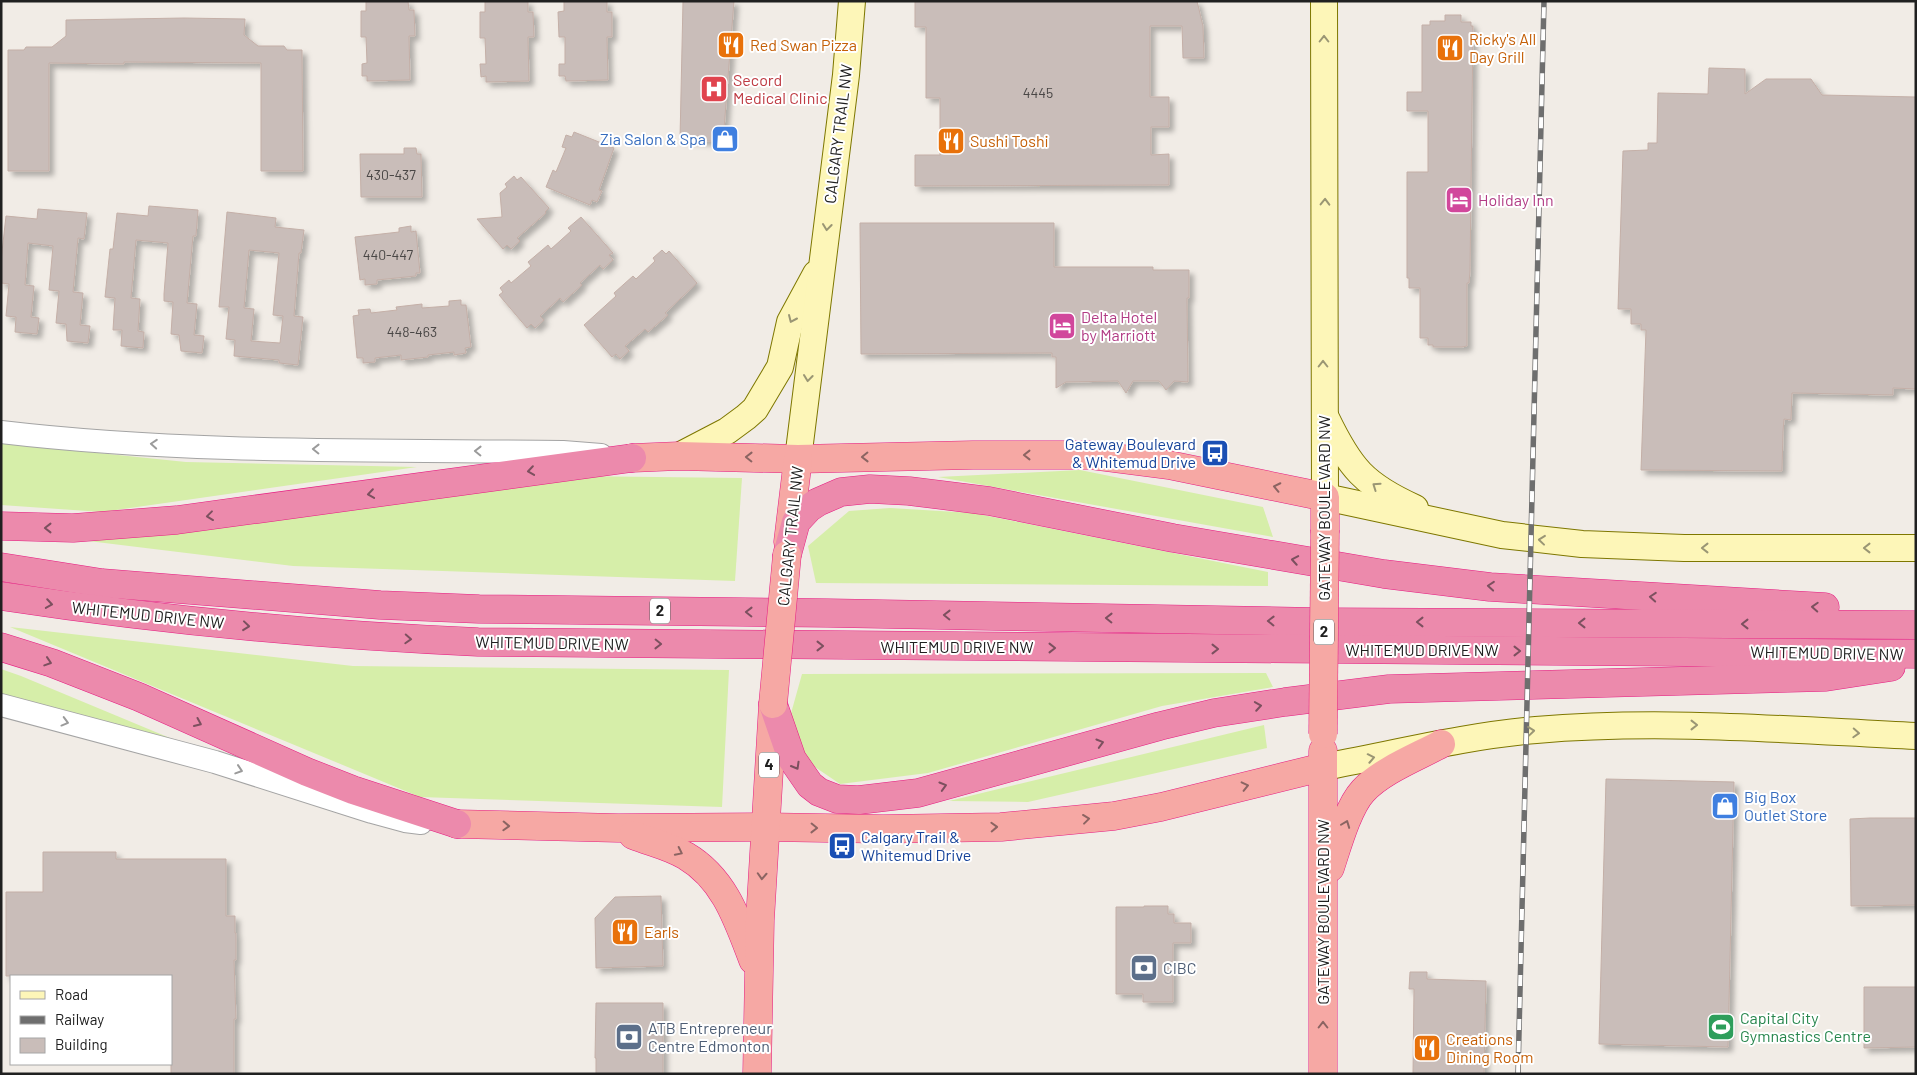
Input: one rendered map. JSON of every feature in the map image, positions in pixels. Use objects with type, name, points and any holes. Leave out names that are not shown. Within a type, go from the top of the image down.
[{"type":"highway","points":[[1,526],[73,528],[177,520],[632,458],[678,456],[798,459],[973,455],[1091,455],[1169,465],[1325,498]]},
{"type":"highway","name":"CALGARY TRAIL NW","points":[[757,1074],[758,975],[772,704],[798,459]]},
{"type":"highway","points":[[787,555],[796,522],[818,502],[841,492],[855,490],[909,491],[989,501],[1173,538],[1384,574],[1490,587],[1850,608],[1916,618]]},
{"type":"highway","name":"GATEWAY BOULEVARD NW","points":[[1323,1074],[1325,498]]},
{"type":"highway","name":"WHITEMUD DRIVE NW","points":[[1,567],[102,583],[343,602],[479,610],[838,613],[1320,622],[1916,625]]},
{"type":"highway","name":"WHITEMUD DRIVE NW","points":[[1,596],[93,610],[354,636],[478,642],[771,646],[1916,654]]},
{"type":"highway","points":[[1,648],[52,664],[139,696],[307,772],[353,790],[457,824],[618,828],[937,829],[1001,827],[1078,820],[1161,807],[1323,767]]},
{"type":"highway","points":[[772,704],[792,760],[810,785],[819,792],[837,799],[859,800],[918,793],[1160,726],[1214,713],[1285,702],[1389,689],[1826,677],[1916,663]]},
{"type":"highway","points":[[1323,886],[1348,818],[1362,791],[1387,773],[1442,744]]},
{"type":"highway","points":[[618,828],[685,855],[705,871],[720,887],[730,902],[758,975]]},
{"type":"main road","name":"CALGARY TRAIL NW","points":[[798,459],[846,75],[852,1]]},
{"type":"main road","name":"GATEWAY BOULEVARD NW","points":[[1324,1],[1323,413],[1325,498]]},
{"type":"main road","points":[[678,456],[727,431],[755,409],[780,367],[790,322],[823,260]]},
{"type":"main road","points":[[1323,413],[1348,459],[1360,474],[1371,483],[1400,501],[1440,520],[1502,535]]},
{"type":"main road","points":[[1325,498],[1502,535],[1582,544],[1643,548],[1916,548]]},
{"type":"main road","points":[[1323,767],[1442,744],[1527,731],[1615,725],[1714,725],[1916,736]]},
{"type":"street","points":[[1,432],[196,447],[563,452],[632,458]]},
{"type":"street","points":[[1,705],[215,762],[405,821],[457,824]]},
{"type":"green space","points":[[1,443],[186,462],[417,467],[102,512],[1,505]]},
{"type":"green space","points":[[1080,470],[1263,507],[1273,537],[938,477]]},
{"type":"green space","points":[[571,476],[742,478],[735,581],[293,566],[80,540]]},
{"type":"green space","points":[[890,508],[973,513],[1268,572],[1268,586],[816,583],[808,546],[849,511]]},
{"type":"green space","points":[[10,627],[353,666],[729,670],[722,807],[420,797]]},
{"type":"green space","points":[[1,669],[21,676],[194,748],[1,694]]},
{"type":"green space","points":[[1266,673],[1273,687],[1162,706],[928,773],[840,784],[812,765],[788,724],[802,674]]},
{"type":"green space","points":[[1264,725],[1267,748],[1028,802],[949,801]]},
{"type":"building","points":[[366,1],[408,1],[409,10],[414,10],[415,36],[409,36],[410,80],[367,81],[367,76],[362,76],[362,64],[367,63],[366,37],[361,37],[361,11],[366,11]]},
{"type":"building","points":[[485,1],[528,1],[528,12],[533,12],[534,37],[528,37],[529,81],[486,82],[486,76],[481,77],[480,64],[486,64],[485,38],[480,38],[480,12],[485,12]]},
{"type":"building","points":[[564,1],[607,1],[607,12],[612,12],[612,37],[607,37],[608,80],[566,81],[565,76],[559,76],[559,64],[565,64],[565,37],[559,37],[558,12],[564,11]]},
{"type":"building","points":[[683,1],[734,1],[723,142],[680,139]]},
{"type":"building","points":[[915,1],[1197,1],[1203,26],[1204,58],[1183,58],[1182,26],[1150,26],[1150,97],[1169,97],[1169,127],[1151,127],[1151,155],[1169,154],[1169,185],[915,186],[915,155],[940,155],[940,98],[926,98],[926,27],[915,27]]},
{"type":"building","points":[[1445,15],[1461,15],[1461,22],[1471,22],[1471,26],[1473,26],[1470,271],[1469,283],[1467,283],[1467,346],[1462,347],[1433,347],[1433,345],[1428,345],[1428,338],[1420,338],[1420,288],[1409,288],[1409,278],[1407,278],[1407,172],[1428,172],[1428,111],[1407,111],[1407,92],[1422,92],[1422,25],[1430,25],[1430,21],[1445,21]]},
{"type":"building","points":[[245,19],[244,35],[258,46],[284,46],[287,50],[302,50],[303,171],[261,171],[261,63],[124,62],[124,64],[49,63],[49,171],[8,171],[8,50],[24,50],[26,47],[52,47],[66,36],[66,20]]},
{"type":"building","points":[[1709,68],[1745,69],[1745,94],[1766,79],[1811,79],[1822,95],[1916,97],[1916,389],[1893,388],[1893,395],[1792,393],[1791,420],[1784,419],[1782,471],[1641,470],[1646,330],[1641,330],[1641,324],[1631,324],[1631,309],[1618,309],[1623,151],[1648,150],[1648,143],[1657,143],[1658,93],[1708,94]]},
{"type":"building","points":[[574,132],[614,148],[599,190],[602,191],[597,202],[592,200],[590,205],[546,187],[553,170],[556,172],[566,148],[562,147],[566,135],[572,137]]},
{"type":"building","points":[[404,148],[416,148],[417,154],[421,154],[422,197],[361,197],[360,154],[404,154]]},
{"type":"building","points":[[514,176],[517,180],[521,177],[549,208],[546,213],[517,238],[520,241],[511,249],[507,245],[503,249],[477,219],[502,217],[500,193],[507,187],[505,184]]},
{"type":"building","points":[[149,206],[198,210],[196,236],[193,236],[187,303],[197,304],[194,335],[204,336],[202,353],[181,351],[179,335],[171,334],[173,302],[164,301],[168,243],[136,240],[131,298],[140,299],[138,331],[144,332],[143,348],[121,346],[122,330],[113,330],[115,298],[105,297],[110,249],[113,249],[117,213],[148,216]]},
{"type":"building","points":[[38,209],[87,213],[84,239],[78,238],[73,292],[83,293],[80,325],[90,326],[88,343],[67,341],[66,324],[56,323],[59,291],[49,290],[53,246],[28,243],[25,285],[34,286],[31,317],[39,318],[37,334],[15,332],[16,317],[6,316],[9,284],[1,283],[1,261],[6,216],[37,219]]},
{"type":"building","points":[[227,212],[276,218],[275,227],[304,230],[301,253],[299,253],[294,316],[303,317],[298,365],[279,363],[279,360],[234,356],[235,340],[226,339],[229,307],[219,307]],"holes":[[[249,250],[279,253],[273,315],[283,316],[280,343],[251,341],[254,309],[244,308]]]},
{"type":"building","points":[[581,217],[613,253],[609,255],[613,260],[603,269],[600,265],[563,302],[560,298],[540,316],[544,320],[535,328],[531,324],[527,328],[499,295],[503,292],[500,288],[509,280],[511,283],[531,266],[528,262],[548,245],[551,249],[571,231],[568,228]]},
{"type":"building","name":"Delta Hotel by Marriott","points":[[860,223],[1054,223],[1054,267],[1153,267],[1153,270],[1189,270],[1189,298],[1187,298],[1188,382],[1174,381],[1166,390],[1159,381],[1133,381],[1126,393],[1118,381],[1066,382],[1056,388],[1056,357],[1052,357],[1052,353],[861,354]]},
{"type":"building","points":[[411,226],[411,232],[416,231],[420,273],[416,273],[416,276],[377,280],[377,284],[365,285],[365,279],[360,280],[355,237],[399,232],[399,228]]},
{"type":"building","points":[[662,250],[666,254],[669,251],[697,283],[665,313],[668,315],[648,332],[645,329],[625,346],[629,351],[620,359],[616,354],[612,357],[584,325],[616,296],[614,293],[633,276],[636,279],[655,261],[653,258]]},
{"type":"building","points":[[461,300],[461,305],[466,305],[471,347],[465,348],[466,353],[454,355],[454,352],[401,360],[401,355],[375,358],[375,362],[363,363],[363,358],[357,358],[353,316],[359,315],[358,310],[370,309],[371,313],[397,310],[396,307],[422,304],[422,308],[449,306],[449,301]]},
{"type":"building","points":[[1606,779],[1734,782],[1728,1047],[1599,1044]]},
{"type":"building","points":[[1916,818],[1916,905],[1851,906],[1850,819]]},
{"type":"building","points":[[43,852],[116,852],[116,859],[226,859],[226,916],[235,916],[236,933],[236,960],[234,960],[236,1019],[234,1019],[234,1074],[171,1074],[172,975],[6,976],[6,892],[43,892]]},
{"type":"building","points":[[661,896],[663,966],[596,968],[595,918],[615,897]]},
{"type":"building","name":"CIBC","points":[[1168,906],[1168,914],[1174,914],[1174,923],[1191,923],[1191,943],[1173,943],[1173,1002],[1143,1002],[1143,994],[1116,994],[1116,907]]},
{"type":"building","points":[[1410,972],[1427,972],[1427,979],[1486,981],[1484,1074],[1413,1074],[1414,989],[1409,989]]},
{"type":"building","points":[[1864,987],[1916,987],[1916,1047],[1864,1048]]},
{"type":"building","name":"ATB Entrepreneur Centre Edmonton","points":[[596,1003],[663,1003],[663,1074],[596,1074]]},
{"type":"railway","points":[[1518,1074],[1544,1]]},
{"type":"place","name":"Red Swan Pizza","points":[[731,45]]},
{"type":"place","name":"Ricky's All Day Grill","points":[[1450,48]]},
{"type":"place","name":"Secord Medical Clinic","points":[[714,89]]},
{"type":"place","name":"Zia Salon & Spa","points":[[725,139]]},
{"type":"place","name":"Sushi Toshi","points":[[951,141]]},
{"type":"place","name":"Holiday Inn","points":[[1459,200]]},
{"type":"place","name":"Delta Hotel by Marriott","points":[[1062,326]]},
{"type":"place","name":"Gateway Boulevard & Whitemud Drive","points":[[1215,453]]},
{"type":"place","name":"Big Box Outlet Store","points":[[1725,806]]},
{"type":"place","name":"Calgary Trail & Whitemud Drive","points":[[842,846]]},
{"type":"place","name":"Earls","points":[[625,932]]},
{"type":"place","name":"CIBC","points":[[1144,968]]},
{"type":"place","name":"Capital City Gymnastics Centre","points":[[1721,1027]]},
{"type":"place","name":"ATB Entrepreneur Centre Edmonton","points":[[629,1037]]},
{"type":"place","name":"Creations Dining Room","points":[[1427,1048]]}]
